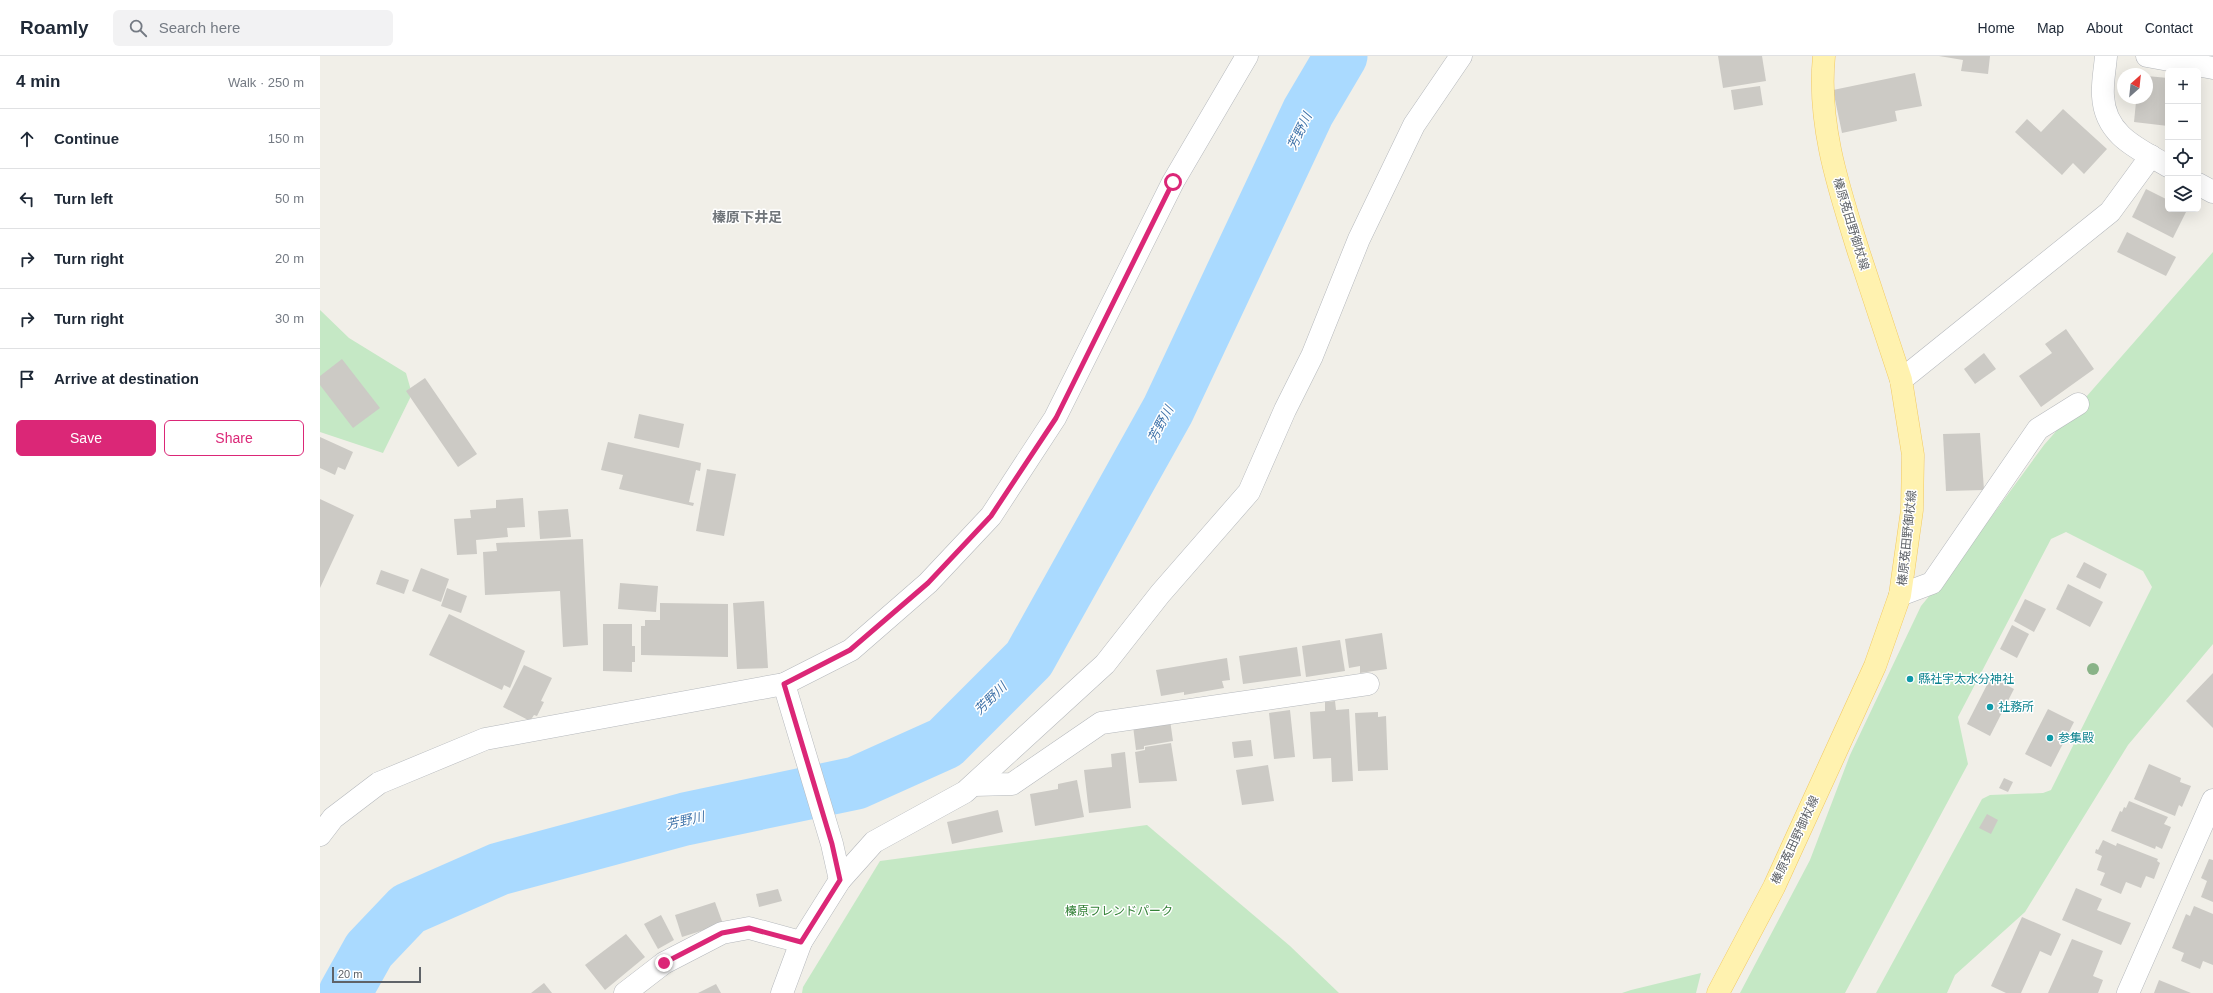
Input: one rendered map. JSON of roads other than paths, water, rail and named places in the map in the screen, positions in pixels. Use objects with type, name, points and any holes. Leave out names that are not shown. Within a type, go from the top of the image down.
[{"type":"main road","name":"榛原菟田野御杖線","points":[[1718,993],[1774,887],[1875,666],[1900,596],[1912,510],[1913,462],[1901,380],[1839,188],[1830,150],[1822,80],[1824,56]]},
{"type":"street","points":[[320,834],[333,818],[379,783],[485,739],[784,684],[850,650],[928,583],[991,516],[1056,418],[1173,182],[1247,56]]},
{"type":"street","points":[[782,993],[801,942],[840,880],[874,842],[965,792],[1105,664],[1160,594],[1249,492],[1285,410],[1312,356],[1359,240],[1414,125],[1461,56]]},
{"type":"street","points":[[1901,380],[2110,212],[2160,161],[2135,148],[2117,134],[2102,96],[2106,56]]},
{"type":"street","points":[[2147,56],[2213,68]]},
{"type":"street","points":[[2201,186],[2213,192]]},
{"type":"street","points":[[1900,596],[1932,583],[2038,429],[2078,404]]},
{"type":"street","points":[[784,684],[793,709],[832,844],[840,880]]},
{"type":"street","points":[[974,785],[1012,784],[1101,723],[1368,684]]},
{"type":"street","points":[[2128,993],[2213,800]]},
{"type":"street","points":[[625,993],[664,963],[722,933],[749,928],[801,942]]},
{"type":"waterway","name":"芳野川","points":[[345,993],[369,950],[408,909],[499,869],[685,819],[856,783],[945,743],[1029,659],[1168,410],[1308,112],[1341,56]]},
{"type":"place","name":"縣社宇太水分神社","points":[[1910,679]]},
{"type":"place","name":"社務所","points":[[1990,707]]},
{"type":"place","name":"参集殿","points":[[2050,738]]},
{"type":"district","name":"榛原下井足","points":[[747,217]]},
{"type":"park label","name":"榛原フレンドパーク","points":[[1119,911]]}]
